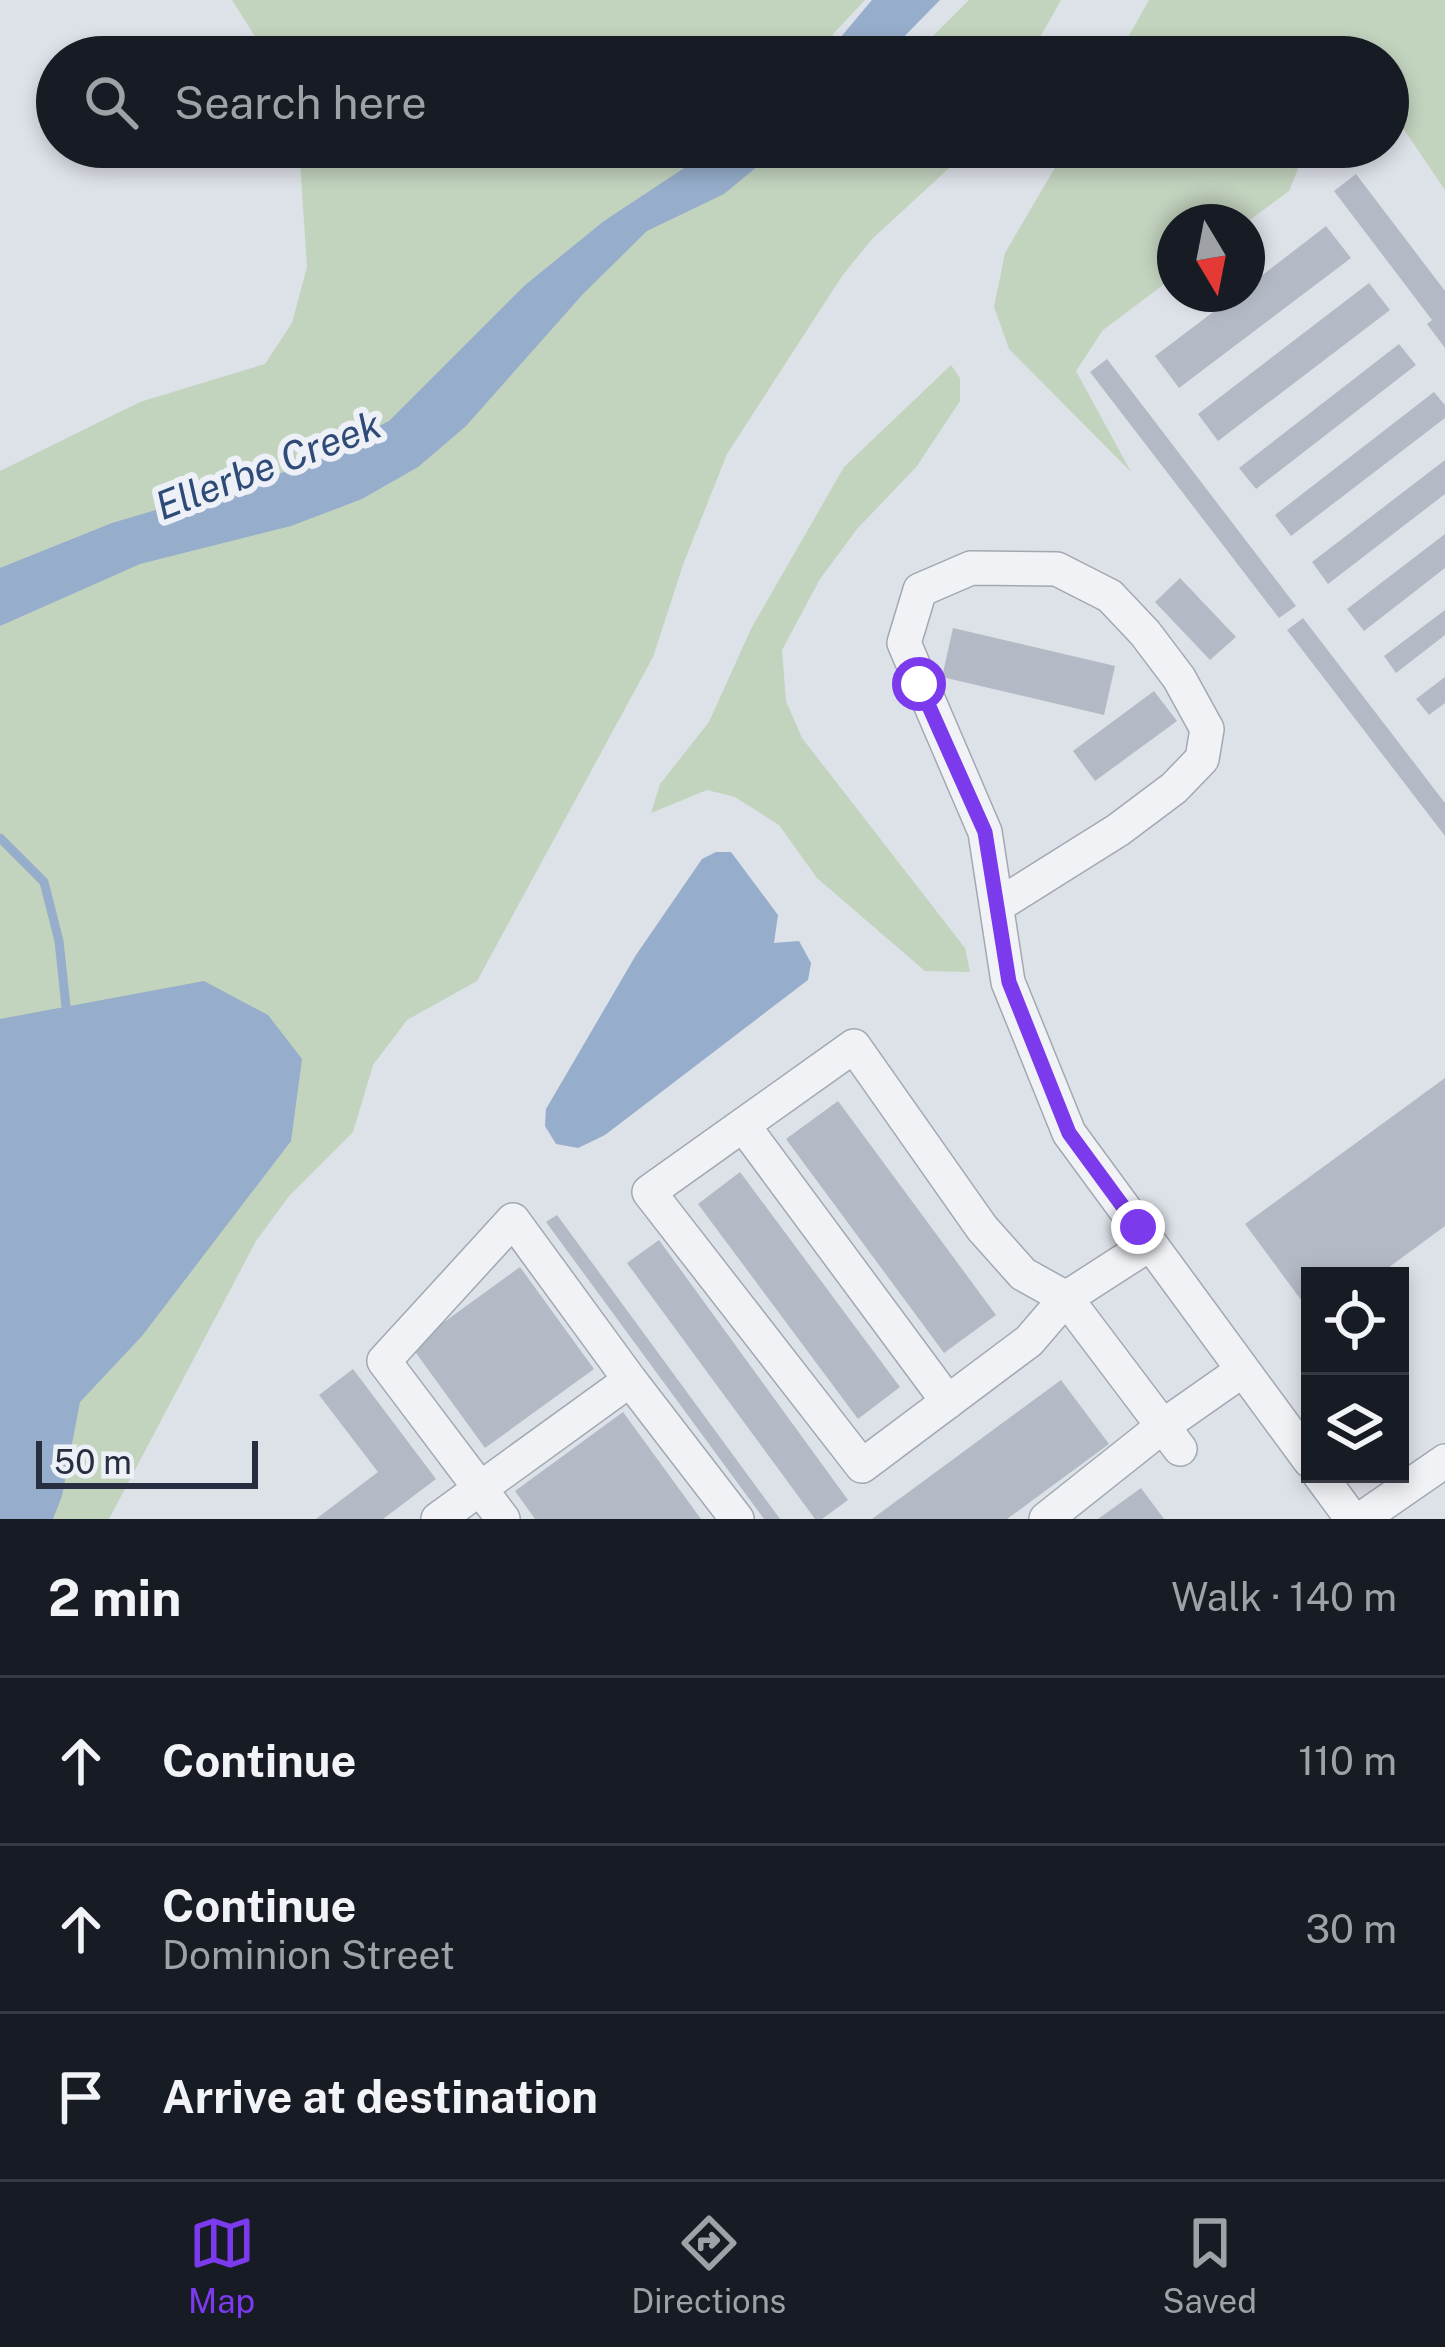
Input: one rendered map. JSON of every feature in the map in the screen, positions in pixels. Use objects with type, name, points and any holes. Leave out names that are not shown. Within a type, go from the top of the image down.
[{"type":"street","points":[[997,905],[1118,830],[1174,788],[1202,759],[1207,728],[1179,678],[1109,596],[1057,569],[971,568],[920,590],[904,644],[985,832],[1009,982],[1069,1133],[1301,1449]]},
{"type":"street","points":[[1150,1244],[1066,1298],[1029,1341],[862,1466],[649,1192],[854,1046],[982,1228],[1023,1274],[1066,1298],[1172,1437]]},
{"type":"street","points":[[743,1125],[948,1402]]},
{"type":"street","points":[[503,1519],[384,1361],[513,1220],[737,1519]]},
{"type":"street","points":[[1046,1519],[1172,1437],[1243,1370]]},
{"type":"street","points":[[438,1519],[630,1380]]},
{"type":"street","points":[[1327,1483],[1357,1519],[1445,1461]]},
{"type":"green space","points":[[232,0],[865,0],[833,36],[255,36]]},
{"type":"green space","points":[[969,0],[1061,0],[1041,36],[933,36]]},
{"type":"green space","points":[[1149,0],[1445,0],[1445,190],[1409,137],[1409,36],[1129,36]]},
{"type":"green space","points":[[300,168],[949,168],[872,239],[842,276],[727,454],[653,657],[477,981],[407,1020],[373,1065],[353,1132],[289,1196],[256,1241],[109,1519],[0,1519],[0,471],[140,402],[265,364],[292,323],[307,267]]},
{"type":"green space","points":[[1055,168],[1298,168],[1289,191],[1265,209],[1265,204],[1157,204],[1157,290],[1103,330],[1076,371],[1131,472],[1009,349],[994,307],[1005,253]]},
{"type":"green space","points":[[951,365],[960,378],[960,401],[917,466],[857,529],[820,579],[782,650],[786,701],[802,738],[965,948],[970,972],[925,971],[817,878],[779,825],[735,797],[707,790],[651,813],[660,784],[709,722],[751,629],[844,467]]},
{"type":"water","points":[[872,0],[940,0],[905,36],[842,36]]},
{"type":"water","points":[[684,168],[756,168],[724,194],[647,231],[583,294],[466,426],[418,467],[362,499],[291,526],[140,564],[0,626],[0,568],[112,523],[301,467],[389,421],[524,286],[604,221]]},
{"type":"water","points":[[731,852],[778,915],[774,943],[799,941],[811,963],[808,980],[605,1135],[578,1148],[556,1144],[545,1126],[546,1109],[636,955],[702,859]]},
{"type":"water","points":[[204,981],[268,1015],[302,1059],[291,1141],[142,1336],[80,1402],[53,1519],[0,1519],[0,1019]]},
{"type":"building","points":[[1356,174],[1445,291],[1445,348],[1427,324],[1432,320],[1334,191]]},
{"type":"building","points":[[1326,226],[1351,258],[1179,388],[1155,356],[1213,312],[1265,312],[1265,273]]},
{"type":"building","points":[[1369,283],[1390,310],[1218,441],[1198,414]]},
{"type":"building","points":[[1399,344],[1416,365],[1256,489],[1239,468]]},
{"type":"building","points":[[1107,359],[1296,606],[1279,618],[1090,372]]},
{"type":"building","points":[[1434,392],[1445,405],[1445,418],[1291,536],[1275,515]]},
{"type":"building","points":[[1445,460],[1445,494],[1328,584],[1312,562]]},
{"type":"building","points":[[1445,534],[1445,568],[1364,631],[1347,609]]},
{"type":"building","points":[[1180,578],[1236,637],[1210,660],[1155,602]]},
{"type":"building","points":[[1445,610],[1445,635],[1396,673],[1384,656]]},
{"type":"building","points":[[1303,618],[1445,803],[1445,836],[1287,630]]},
{"type":"building","points":[[953,628],[1115,666],[1104,715],[942,677]]},
{"type":"building","points":[[1445,677],[1445,703],[1429,715],[1416,699]]},
{"type":"building","points":[[1154,691],[1177,721],[1095,781],[1073,751]]},
{"type":"building","points":[[1445,1078],[1445,1226],[1389,1267],[1301,1267],[1301,1300],[1245,1224]]},
{"type":"building","points":[[838,1101],[996,1315],[944,1353],[786,1139]]},
{"type":"building","points":[[740,1172],[900,1387],[858,1419],[698,1204]]},
{"type":"building","points":[[557,1215],[780,1519],[764,1519],[546,1222]]},
{"type":"building","points":[[659,1240],[848,1500],[822,1519],[815,1519],[627,1263]]},
{"type":"building","points":[[520,1267],[594,1369],[485,1448],[411,1346]]},
{"type":"building","points":[[353,1369],[436,1479],[383,1519],[316,1519],[378,1472],[319,1395]]},
{"type":"building","points":[[1061,1380],[1109,1444],[1007,1519],[872,1519]]},
{"type":"building","points":[[623,1412],[701,1519],[535,1519],[515,1491]]},
{"type":"building","points":[[1141,1488],[1164,1519],[1098,1519]]},
{"type":"waterway","points":[[0,838],[44,882],[59,941],[67,1016]]},
{"type":"route","points":[[919,684],[985,832],[1009,982],[1069,1133],[1138,1227]]},
{"type":"water label","name":"Ellerbe Creek","points":[[268,465]]}]
